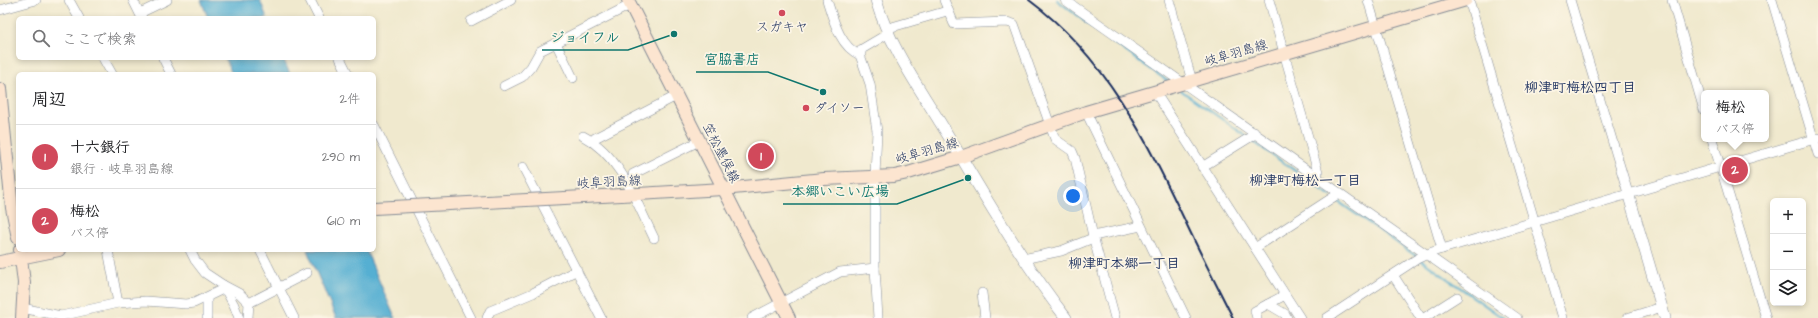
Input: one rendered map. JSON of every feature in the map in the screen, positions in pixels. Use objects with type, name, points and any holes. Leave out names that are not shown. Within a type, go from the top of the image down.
[{"type":"main road","name":"岐阜羽島線","points":[[376,208],[627,195],[723,189],[875,176],[894,176],[961,157],[1049,124],[1086,112],[1468,0]]},
{"type":"main road","name":"笠松墨俣線","points":[[629,2],[789,318]]},
{"type":"main road","points":[[0,89],[2,138],[16,228]]},
{"type":"main road","points":[[0,262],[21,254],[40,252]]},
{"type":"main road","points":[[21,254],[24,282],[22,313]]},
{"type":"street","points":[[0,10],[36,0]]},
{"type":"street","points":[[62,0],[77,14]]},
{"type":"street","points":[[69,0],[77,14]]},
{"type":"street","points":[[133,0],[141,16],[167,0]]},
{"type":"street","points":[[310,0],[318,16]]},
{"type":"street","points":[[471,21],[511,0]]},
{"type":"street","points":[[827,0],[836,27],[849,49],[860,55]]},
{"type":"street","points":[[876,0],[888,32],[918,86],[1023,259],[1066,318]]},
{"type":"street","points":[[944,0],[947,11],[954,24],[1008,22],[1014,24],[1055,139],[1072,151],[1076,158],[1093,237],[1115,318]]},
{"type":"street","points":[[1065,0],[1188,82],[1317,178],[1511,316]]},
{"type":"street","points":[[1169,0],[1188,82]]},
{"type":"street","points":[[1269,0],[1318,172],[1317,178]]},
{"type":"street","points":[[1368,0],[1442,249]]},
{"type":"street","points":[[1468,0],[1563,318]]},
{"type":"street","points":[[1570,0],[1664,313],[1627,318]]},
{"type":"street","points":[[1672,0],[1701,100]]},
{"type":"street","points":[[1772,0],[1816,138],[1818,154]]},
{"type":"street","points":[[504,86],[522,77],[531,67],[540,51],[629,2]]},
{"type":"street","points":[[878,318],[875,268],[875,176],[877,131],[875,108],[870,84],[860,55],[862,49],[888,32],[892,27],[947,11]]},
{"type":"street","points":[[556,43],[573,78]]},
{"type":"street","points":[[104,60],[111,72]]},
{"type":"street","points":[[164,60],[170,72]]},
{"type":"street","points":[[341,60],[347,72]]},
{"type":"street","points":[[1155,92],[1300,318]]},
{"type":"street","points":[[593,142],[595,138],[676,96]]},
{"type":"street","points":[[1086,112],[1186,318]]},
{"type":"street","points":[[376,129],[471,318]]},
{"type":"street","points":[[1202,167],[1252,136],[1254,132]]},
{"type":"street","points":[[583,136],[607,154],[619,171],[627,195],[654,238]]},
{"type":"street","points":[[1327,318],[1426,255],[1442,249],[1816,138]]},
{"type":"street","points":[[633,174],[699,141]]},
{"type":"street","points":[[1713,142],[1766,318]]},
{"type":"street","points":[[523,167],[602,318]]},
{"type":"street","points":[[1255,248],[1335,196],[1338,192]]},
{"type":"street","points":[[1023,259],[1061,251],[1093,237],[1141,226]]},
{"type":"street","points":[[108,252],[118,303]]},
{"type":"street","points":[[191,252],[205,273],[224,288],[240,294],[249,303],[248,318]]},
{"type":"street","points":[[261,252],[294,318]]},
{"type":"street","points":[[752,318],[840,272],[875,268]]},
{"type":"street","points":[[487,318],[490,311],[533,293],[577,270]]},
{"type":"street","points":[[249,303],[307,274]]},
{"type":"street","points":[[1393,275],[1423,318],[1457,297]]},
{"type":"street","points":[[22,313],[61,316],[118,303],[146,301],[186,304],[207,298],[224,288]]},
{"type":"street","points":[[224,288],[239,318]]},
{"type":"street","points":[[982,293],[985,318]]},
{"type":"street","points":[[1257,318],[1255,311],[1285,295]]},
{"type":"street","points":[[207,298],[207,318]]},
{"type":"street","points":[[1268,304],[1285,314],[1287,318]]},
{"type":"water","points":[[201,0],[260,0],[266,16],[207,16]]},
{"type":"water","points":[[226,60],[284,60],[289,72],[231,72]]},
{"type":"water","points":[[308,252],[367,252],[395,318],[336,318]]},
{"type":"waterway","points":[[1057,0],[1101,34],[1169,82]]},
{"type":"waterway","points":[[1179,89],[1246,136]]},
{"type":"waterway","points":[[1251,140],[1331,196]]},
{"type":"waterway","points":[[1336,200],[1416,256]]},
{"type":"waterway","points":[[1421,260],[1503,318]]},
{"type":"railway","points":[[1029,0],[1056,23],[1080,47],[1102,73],[1121,101],[1155,161],[1233,318]]},
{"type":"place","name":"スガキヤ","points":[[782,13]]},
{"type":"place","name":"ジョイフル","points":[[674,34]]},
{"type":"place","name":"宮脇書店","points":[[823,92]]},
{"type":"place","name":"ダイソー","points":[[806,108]]},
{"type":"place","name":"十六銀行","points":[[761,156]]},
{"type":"place","name":"梅松","points":[[1735,170]]},
{"type":"place","name":"本郷いこい広場","points":[[968,178]]},
{"type":"district","name":"柳津町梅松四丁目","points":[[1580,88]]},
{"type":"district","name":"柳津町梅松一丁目","points":[[1305,181]]},
{"type":"district","name":"柳津町本郷一丁目","points":[[1124,264]]}]
